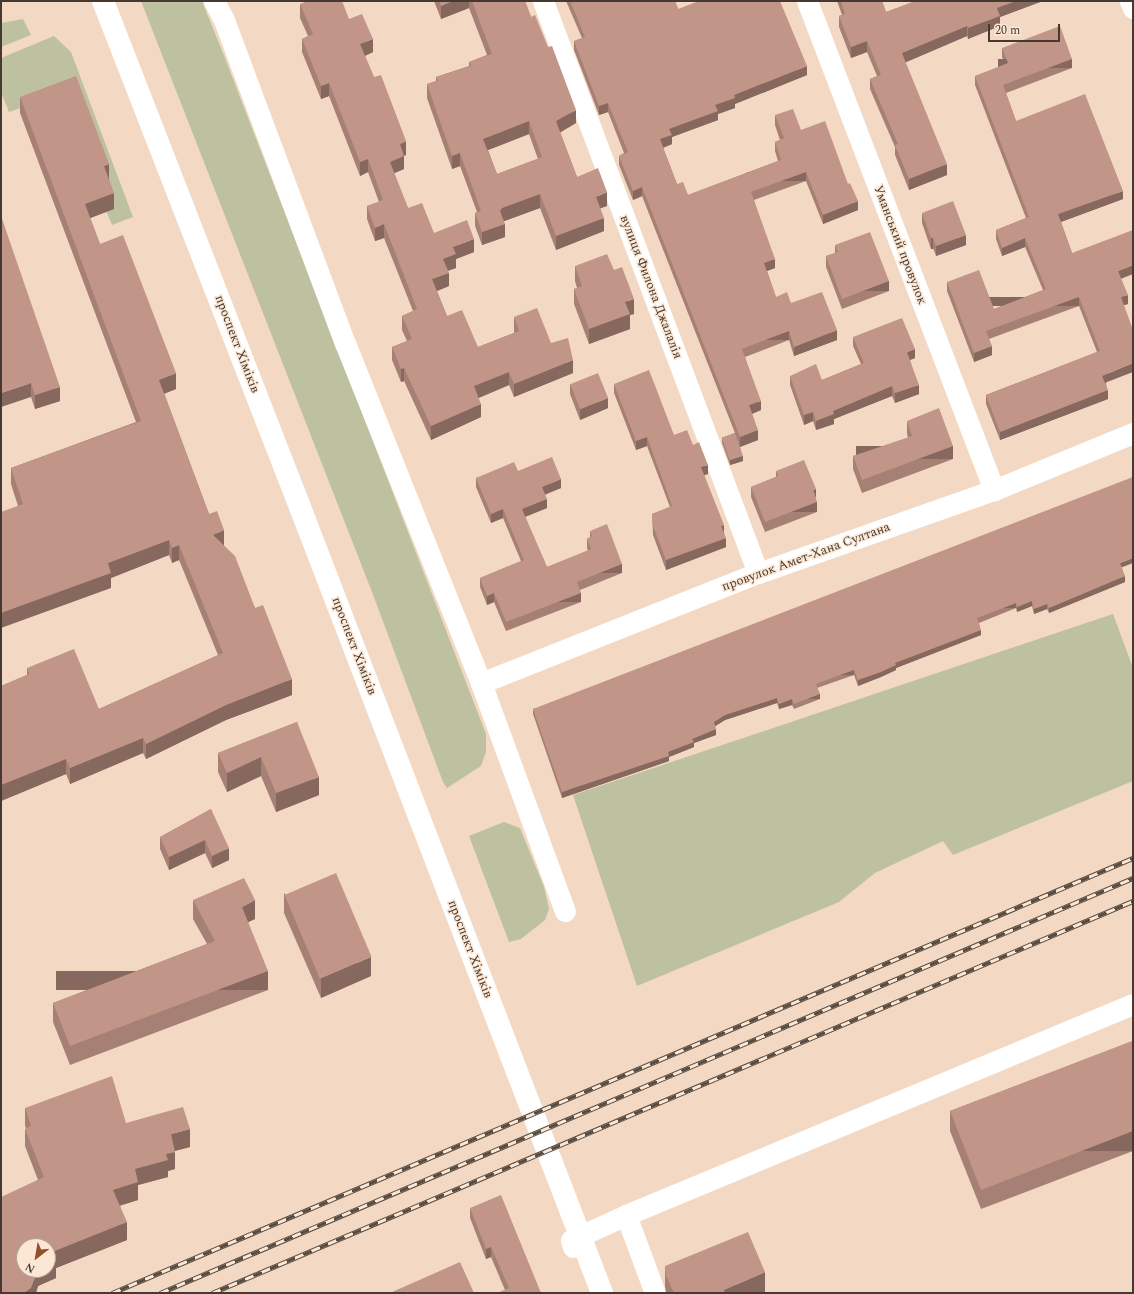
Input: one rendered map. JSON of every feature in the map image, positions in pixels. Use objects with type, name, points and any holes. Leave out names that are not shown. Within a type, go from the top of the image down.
[{"type":"main road","name":"проспект Хіміків","points":[[103,1],[300,506],[602,1293]]},
{"type":"street","points":[[214,1],[224,20],[345,343],[481,683],[565,911]]},
{"type":"street","name":"вулиця Филона Джалалія","points":[[543,1],[758,573]]},
{"type":"street","name":"Уманський провулок","points":[[807,1],[994,490]]},
{"type":"street","points":[[1130,1],[1133,8]]},
{"type":"street","name":"провулок Амет-Хана Султана","points":[[481,683],[758,573],[994,490],[1133,433]]},
{"type":"street","points":[[592,1293],[571,1240],[626,1215],[1133,1004]]},
{"type":"street","points":[[626,1215],[653,1292]]},
{"type":"green space","points":[[141,1],[202,1],[223,53],[486,734],[486,752],[481,766],[447,788],[443,782],[372,592]]},
{"type":"green space","points":[[23,19],[31,35],[1,47],[1,23]]},
{"type":"green space","points":[[54,36],[71,52],[133,217],[112,225],[58,95],[9,112],[1,92],[1,58]]},
{"type":"green space","points":[[1113,614],[1133,668],[1133,781],[953,855],[943,841],[875,873],[839,902],[637,986],[573,795]]},
{"type":"green space","points":[[504,822],[520,828],[544,887],[549,909],[545,920],[521,939],[509,942],[469,836]]},
{"type":"building","points":[[308,1],[342,1],[349,19],[362,14],[373,39],[360,44],[374,77],[381,75],[406,141],[400,144],[404,156],[390,162],[408,208],[422,203],[434,233],[467,220],[474,239],[453,247],[456,254],[443,259],[449,273],[432,279],[447,316],[462,310],[478,347],[519,331],[514,317],[537,308],[551,343],[568,338],[573,360],[514,384],[509,372],[474,386],[481,404],[431,426],[404,368],[401,369],[392,347],[412,339],[402,316],[417,309],[384,224],[375,228],[367,206],[383,200],[368,159],[360,162],[329,83],[321,86],[302,39],[313,34],[300,4]]},
{"type":"building","points":[[439,1],[453,1],[441,6]]},
{"type":"building","points":[[472,1],[525,1],[531,17],[535,15],[548,47],[552,46],[576,110],[556,121],[577,177],[598,168],[607,192],[596,197],[604,218],[556,236],[540,194],[502,208],[500,211],[505,224],[482,232],[475,213],[481,211],[460,153],[452,156],[427,84],[438,81],[436,77],[471,66],[469,62],[492,54]],"holes":[[[529,121],[542,157],[497,174],[483,139]]]},
{"type":"building","points":[[570,1],[675,1],[678,9],[699,1],[780,1],[807,66],[734,95],[735,98],[715,105],[718,111],[669,129],[672,135],[660,139],[677,184],[683,182],[688,195],[781,160],[775,142],[784,138],[775,115],[793,109],[801,130],[825,121],[848,184],[850,183],[858,201],[823,215],[806,172],[751,192],[775,259],[764,263],[776,297],[787,292],[791,303],[822,292],[837,330],[794,347],[789,331],[742,349],[761,401],[749,405],[758,430],[740,437],[642,187],[633,191],[619,156],[628,152],[608,103],[599,106],[574,41],[585,37]]},
{"type":"building","points":[[841,1],[882,1],[886,12],[915,1],[1016,1],[997,8],[1000,16],[968,28],[967,26],[902,53],[947,164],[909,179],[895,145],[898,144],[870,79],[881,75],[867,41],[851,47],[839,16],[845,14]]},
{"type":"building","points":[[1060,26],[1072,59],[1003,85],[1016,121],[1085,94],[1123,191],[1058,214],[1072,253],[1133,230],[1133,265],[1118,271],[1128,295],[1121,297],[1133,330],[1133,363],[1102,376],[1108,390],[1000,432],[986,395],[1100,351],[1079,297],[986,331],[992,346],[974,353],[947,282],[979,270],[994,309],[1046,289],[1025,238],[1002,248],[996,230],[1029,217],[975,76],[1008,63],[1002,48]]},
{"type":"building","points":[[76,76],[109,164],[104,166],[114,193],[85,204],[100,244],[123,235],[176,373],[159,380],[209,514],[217,511],[224,530],[213,535],[235,556],[255,608],[263,605],[292,679],[226,705],[146,744],[143,738],[70,768],[66,759],[1,785],[1,686],[29,674],[27,668],[74,649],[99,709],[223,653],[179,545],[172,548],[169,540],[108,563],[111,573],[1,613],[1,512],[23,504],[11,468],[141,421],[20,97]]},
{"type":"building","points":[[953,201],[966,235],[936,246],[933,238],[931,238],[922,213]]},
{"type":"building","points":[[1,216],[60,387],[35,395],[31,383],[1,393]]},
{"type":"building","points":[[870,232],[889,281],[842,299],[826,256],[838,252],[835,245]]},
{"type":"building","points":[[607,254],[614,270],[622,267],[634,299],[625,302],[630,314],[589,329],[574,289],[582,286],[575,266]]},
{"type":"building","points":[[902,318],[915,349],[907,352],[919,385],[895,393],[892,386],[833,411],[834,414],[816,421],[813,412],[804,415],[790,376],[816,364],[822,380],[864,363],[853,337]]},
{"type":"building","points":[[649,370],[674,435],[687,430],[693,445],[699,442],[708,465],[701,467],[724,525],[721,526],[726,538],[666,560],[653,526],[652,514],[672,506],[647,437],[636,441],[614,384]]},
{"type":"building","points":[[598,373],[608,398],[580,409],[570,384]]},
{"type":"building","points":[[939,408],[953,446],[862,480],[853,456],[912,436],[907,421]]},
{"type":"building","points":[[735,433],[743,456],[730,460],[722,438]]},
{"type":"building","points":[[552,457],[561,479],[542,487],[547,499],[522,509],[547,567],[591,549],[587,539],[592,536],[590,531],[607,524],[622,564],[577,582],[581,593],[506,622],[494,593],[487,596],[480,578],[524,560],[503,509],[491,514],[476,478],[514,462],[518,471]]},
{"type":"building","points":[[804,460],[816,489],[813,490],[817,502],[765,522],[751,487],[778,476],[776,471]]},
{"type":"building","points":[[1133,477],[1133,558],[1120,563],[1125,576],[1049,608],[1047,604],[1034,609],[1032,601],[1017,607],[1016,603],[977,618],[981,630],[895,663],[896,665],[881,672],[858,680],[854,670],[816,684],[820,694],[794,704],[792,699],[779,704],[777,698],[725,715],[714,722],[716,729],[692,739],[694,742],[668,752],[669,756],[562,792],[533,709]]},
{"type":"building","points":[[297,722],[319,777],[276,793],[261,757],[227,773],[218,753]]},
{"type":"building","points":[[211,809],[229,848],[212,856],[205,840],[169,857],[160,837]]},
{"type":"building","points":[[336,873],[372,957],[320,979],[284,895]]},
{"type":"building","points":[[244,878],[255,900],[242,907],[268,971],[70,1046],[53,1003],[215,941],[193,900]]},
{"type":"building","points":[[1132,1041],[1133,1131],[981,1190],[950,1111]]},
{"type":"building","points":[[112,1076],[126,1123],[183,1107],[190,1129],[171,1134],[175,1152],[166,1154],[168,1160],[135,1169],[138,1182],[113,1190],[127,1222],[56,1250],[56,1238],[16,1238],[16,1278],[35,1278],[31,1288],[24,1293],[1,1293],[1,1197],[44,1177],[25,1129],[31,1126],[25,1108]]},
{"type":"building","points":[[501,1195],[541,1293],[500,1293],[509,1288],[491,1247],[486,1249],[470,1208]]},
{"type":"building","points":[[748,1232],[765,1272],[724,1290],[725,1293],[674,1293],[666,1276],[665,1266]]},
{"type":"building","points":[[460,1262],[474,1293],[390,1293]]},
{"type":"railway","points":[[112,1293],[1133,858]]},
{"type":"railway","points":[[160,1293],[1133,878]]},
{"type":"railway","points":[[212,1293],[1133,901]]}]
